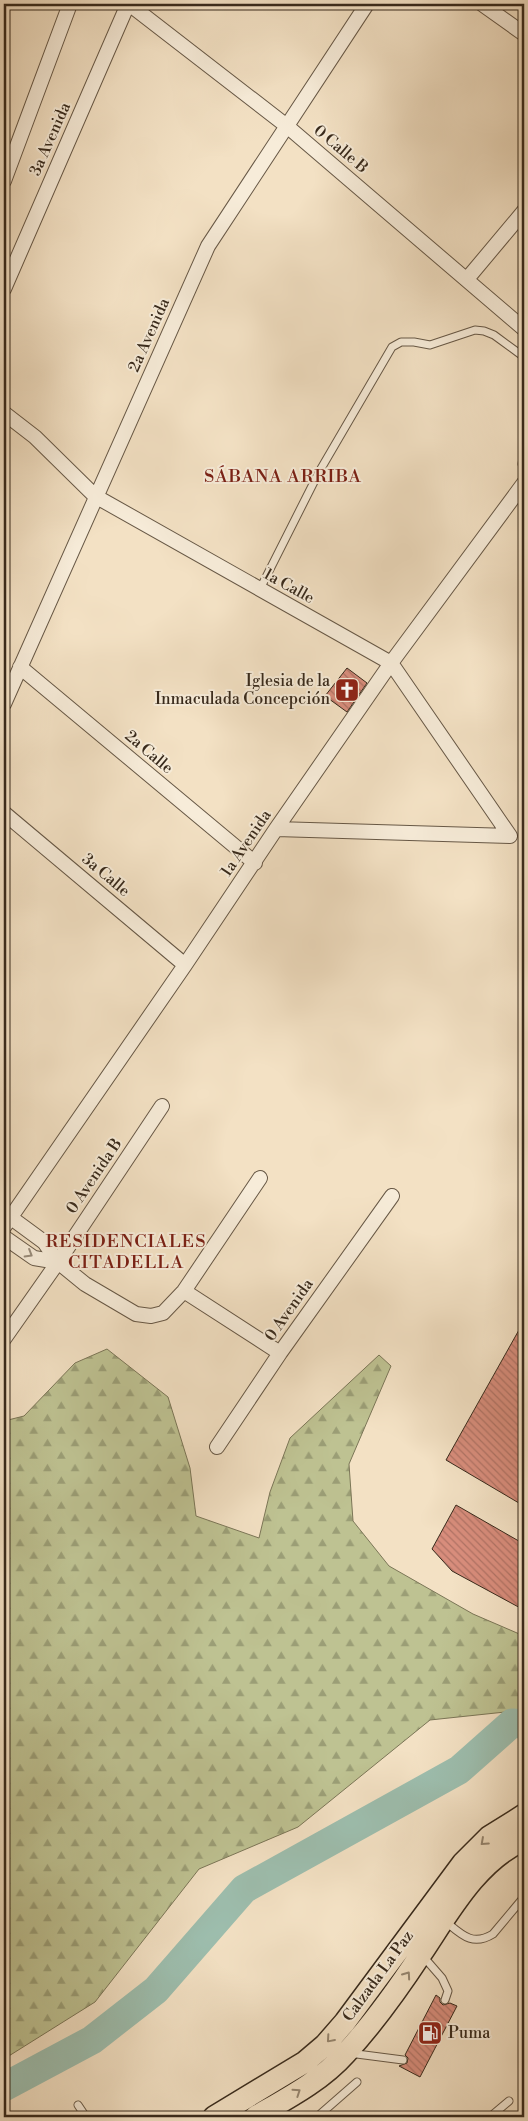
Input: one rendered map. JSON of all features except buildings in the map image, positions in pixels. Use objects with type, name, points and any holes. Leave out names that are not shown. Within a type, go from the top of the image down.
[{"type":"main road","name":"Calzada La Paz","points":[[214,2117],[283,2076],[325,2045],[345,2022],[463,1863],[489,1837],[524,1815]]},
{"type":"main road","name":"Calzada La Paz","points":[[255,2117],[327,2072],[347,2053],[391,1996],[443,1920],[485,1868],[506,1850],[524,1840]]},
{"type":"street","points":[[4,182],[70,4]]},
{"type":"street","name":"0 Calle B","points":[[129,4],[288,127],[524,329]]},
{"type":"street","name":"3a Avenida","points":[[4,289],[129,4]]},
{"type":"street","name":"2a Avenida","points":[[4,704],[8,684],[20,667],[208,246],[368,4]]},
{"type":"street","points":[[482,4],[524,34]]},
{"type":"street","points":[[466,279],[524,211]]},
{"type":"street","name":"1a Calle","points":[[4,413],[35,437],[95,496],[390,663],[510,836],[276,829]]},
{"type":"street","name":"1a Avenida","points":[[7,1222],[255,863],[276,829],[390,663],[524,483]]},
{"type":"street","name":"2a Calle","points":[[20,667],[255,863]]},
{"type":"street","name":"3a Calle","points":[[4,813],[185,965]]},
{"type":"street","name":"0 Avenida B","points":[[4,1339],[162,1106]]},
{"type":"street","points":[[7,1222],[44,1242],[58,1262],[85,1284],[136,1314],[150,1316],[163,1314],[184,1291],[260,1178]]},
{"type":"street","name":"0 Avenida","points":[[217,1447],[280,1354],[392,1196]]},
{"type":"street","points":[[4,1237],[34,1258],[58,1262]]},
{"type":"street","points":[[184,1291],[280,1354]]},
{"type":"lane","points":[[260,589],[319,472],[392,347],[401,342],[414,342],[430,346],[475,330],[494,335],[524,357]]},
{"type":"lane","points":[[524,452],[522,464],[524,470]]},
{"type":"lane","points":[[443,1920],[459,1933],[473,1940],[487,1938],[493,1934],[524,1897]]},
{"type":"lane","points":[[421,1954],[442,1978],[448,1991],[445,2000]]},
{"type":"lane","points":[[347,2053],[403,2060]]},
{"type":"lane","points":[[317,2117],[357,2082]]},
{"type":"lane","points":[[490,2117],[509,2101]]},
{"type":"lane","points":[[78,2105],[86,2117]]},
{"type":"green space","points":[[107,1349],[168,1397],[190,1468],[196,1516],[259,1538],[270,1492],[290,1438],[379,1355],[391,1366],[349,1464],[353,1521],[389,1566],[473,1614],[524,1636],[524,1710],[430,1720],[298,1827],[199,1869],[95,2002],[4,2059],[4,1421],[24,1416],[75,1363]]},
{"type":"waterway","points":[[4,2087],[92,2040],[156,1990],[244,1889],[459,1770],[512,1723],[524,1724]]},
{"type":"place","name":"Iglesia de la Inmaculada Concepción","points":[[347,690]]},
{"type":"place","name":"Puma","points":[[430,2033]]},
{"type":"district","name":"SÁBANA ARRIBA","points":[[283,476]]},
{"type":"district","name":"RESIDENCIALES CITADELLA","points":[[126,1251]]}]
